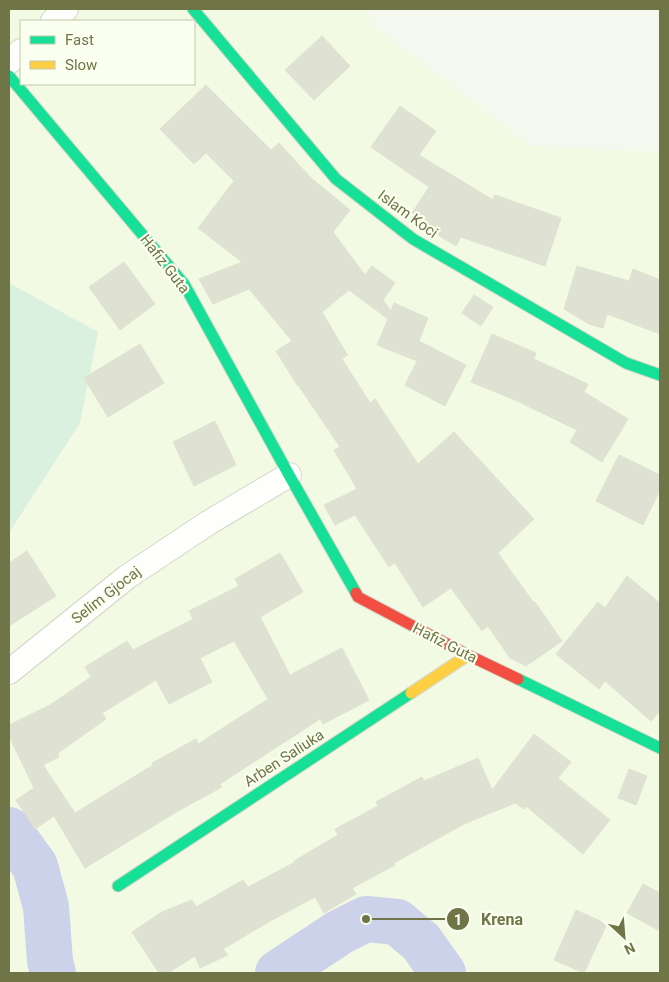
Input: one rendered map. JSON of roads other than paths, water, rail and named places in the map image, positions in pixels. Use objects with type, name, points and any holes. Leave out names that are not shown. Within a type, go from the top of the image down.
[{"type":"street","points":[[53,20],[66,9]]},
{"type":"street","name":"Islam Koci","points":[[193,9],[336,179],[412,239],[626,363],[660,375]]},
{"type":"street","points":[[9,62],[20,51]]},
{"type":"street","name":"Hafiz Guta","points":[[9,76],[184,284],[358,597],[468,655],[660,748]]},
{"type":"street","name":"Selim Gjocaj","points":[[9,672],[127,577],[208,523],[289,475]]},
{"type":"street","name":"Arben Saliuka","points":[[118,886],[468,655]]},
{"type":"waterway","points":[[9,830],[35,866],[46,907],[50,961],[53,973]]},
{"type":"waterway","points":[[278,973],[340,932],[366,919],[397,922],[421,942],[443,973]]},
{"type":"place","name":"Krena","points":[[366,919]]}]
